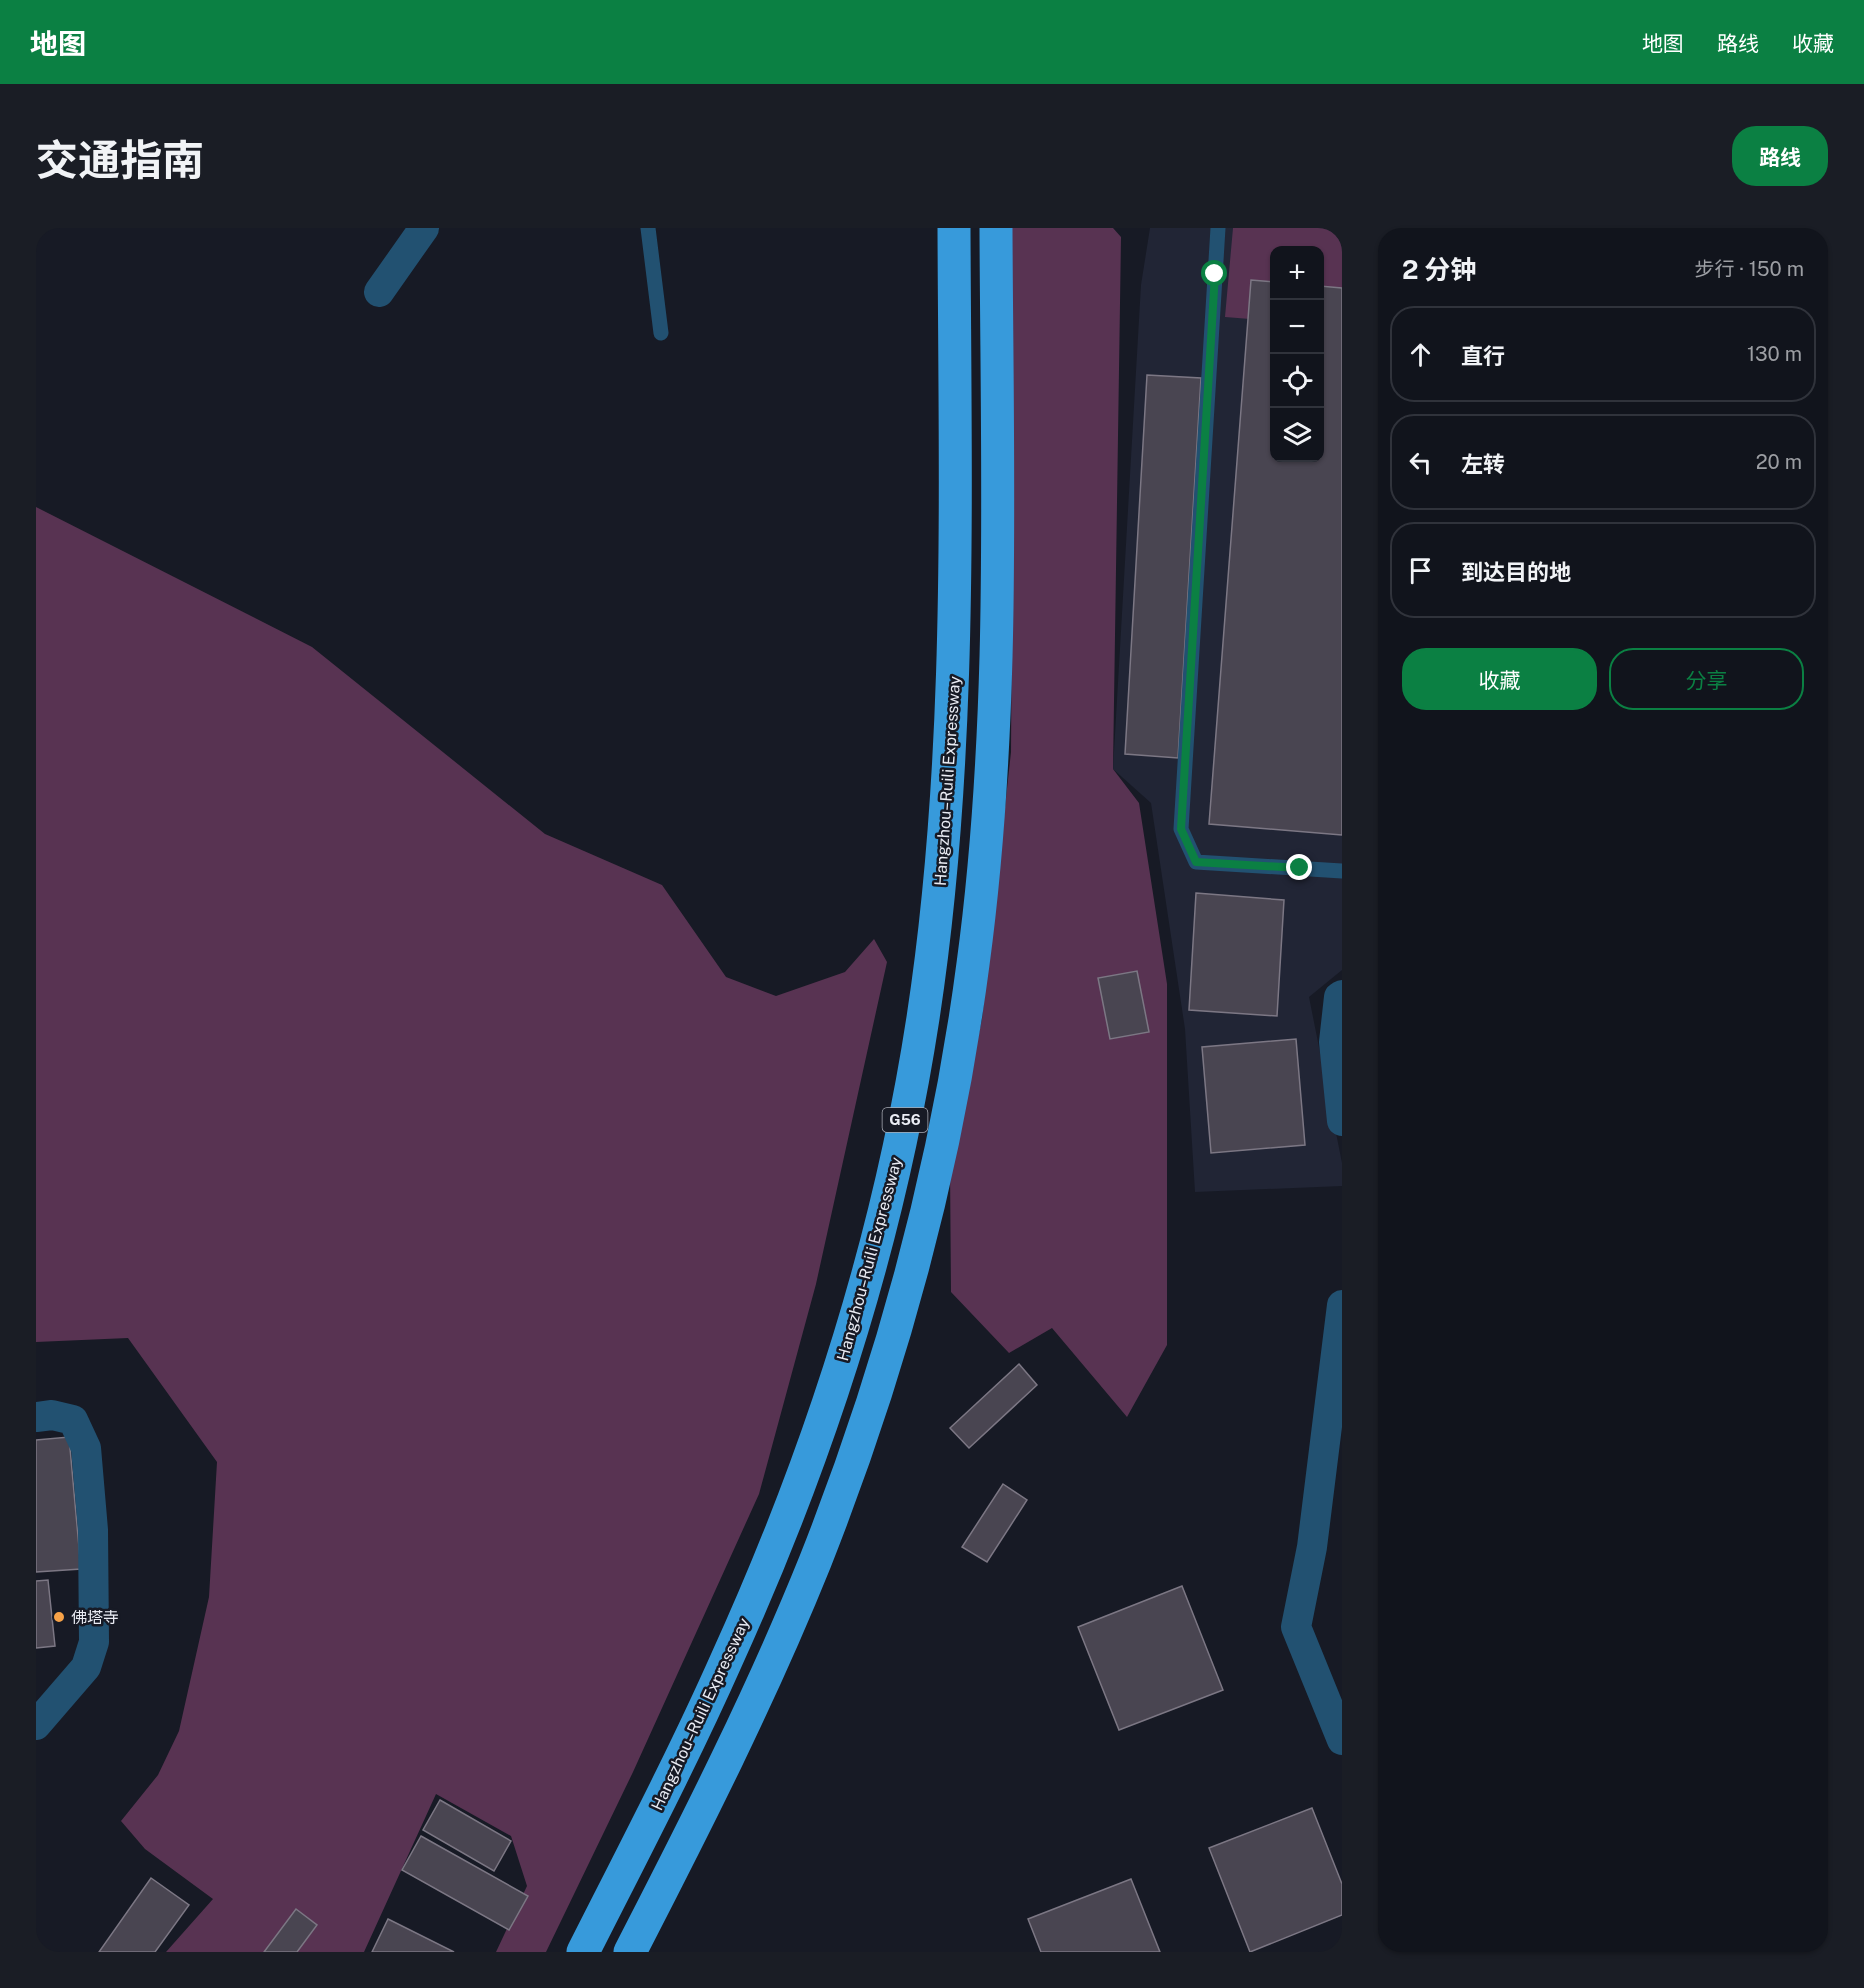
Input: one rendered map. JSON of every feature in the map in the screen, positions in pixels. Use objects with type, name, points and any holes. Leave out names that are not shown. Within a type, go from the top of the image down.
[{"type":"highway","name":"Hangzhou–Ruili Expressway","points":[[583,1952],[674,1773],[727,1660],[797,1492],[855,1322],[900,1144],[923,1022],[932,959],[951,759],[955,617],[954,228]]},
{"type":"highway","name":"G56","points":[[630,1952],[739,1735],[814,1564],[857,1450],[886,1363],[912,1275],[941,1154],[974,964],[992,762],[997,618],[996,228]]},
{"type":"street","points":[[379,292],[424,228]]},
{"type":"street","points":[[1342,995],[1339,998],[1334,1042],[1342,1121]]},
{"type":"street","points":[[1342,1305],[1312,1547],[1296,1627],[1342,1740]]},
{"type":"street","points":[[36,1417],[52,1414],[73,1420],[86,1448],[93,1530],[94,1642],[86,1667],[36,1725]]},
{"type":"lane","points":[[648,228],[661,333]]},
{"type":"lane","points":[[1218,228],[1181,829],[1196,862],[1342,871]]},
{"type":"shaded area","points":[[1008,228],[1113,228],[1121,237],[1113,769],[1139,803],[1167,984],[1167,1345],[1127,1417],[1052,1328],[1009,1353],[951,1292],[950,1167],[982,1019],[1011,752],[1012,585]]},
{"type":"shaded area","points":[[1150,228],[1342,228],[1342,970],[1309,997],[1342,1163],[1342,1186],[1195,1192],[1185,1029],[1151,803],[1113,769],[1141,285]]},
{"type":"shaded area","points":[[1233,228],[1342,228],[1342,327],[1324,325],[1324,246],[1270,246],[1270,321],[1225,317]]},
{"type":"shaded area","points":[[36,507],[312,647],[545,834],[662,885],[726,977],[776,996],[845,972],[874,939],[887,962],[816,1284],[759,1494],[633,1772],[546,1952],[496,1952],[527,1886],[511,1836],[436,1794],[364,1952],[166,1952],[213,1899],[145,1849],[121,1821],[158,1775],[179,1731],[209,1597],[217,1462],[128,1338],[36,1342]]},
{"type":"building","points":[[1251,280],[1270,282],[1270,462],[1324,462],[1324,286],[1342,288],[1342,835],[1209,824]]},
{"type":"building","points":[[1147,375],[1201,378],[1178,758],[1125,754]]},
{"type":"building","points":[[1196,893],[1284,900],[1277,1016],[1189,1010]]},
{"type":"building","points":[[1137,971],[1149,1032],[1110,1039],[1098,978]]},
{"type":"building","points":[[1296,1039],[1305,1145],[1211,1153],[1202,1047]]},
{"type":"building","points":[[1019,1364],[1037,1385],[969,1448],[950,1428]]},
{"type":"building","points":[[69,1437],[81,1569],[36,1572],[36,1440]]},
{"type":"building","points":[[1003,1484],[1027,1500],[987,1562],[962,1547]]},
{"type":"building","points":[[48,1580],[55,1646],[36,1648],[36,1581]]},
{"type":"building","points":[[1182,1586],[1223,1690],[1119,1730],[1078,1627]]},
{"type":"building","points":[[440,1800],[511,1841],[494,1871],[423,1830]]},
{"type":"building","points":[[1312,1808],[1342,1884],[1342,1915],[1250,1952],[1209,1848]]},
{"type":"building","points":[[421,1836],[528,1896],[509,1930],[402,1870]]},
{"type":"building","points":[[151,1878],[189,1905],[155,1952],[99,1952]]},
{"type":"building","points":[[1131,1879],[1160,1952],[1041,1952],[1028,1919]]},
{"type":"building","points":[[296,1909],[317,1925],[297,1952],[264,1952]]},
{"type":"building","points":[[388,1919],[454,1952],[372,1952]]},
{"type":"place","name":"佛塔寺","points":[[59,1617]]},
{"type":"route","points":[[1215,274],[1181,829],[1196,862],[1300,868]]}]
